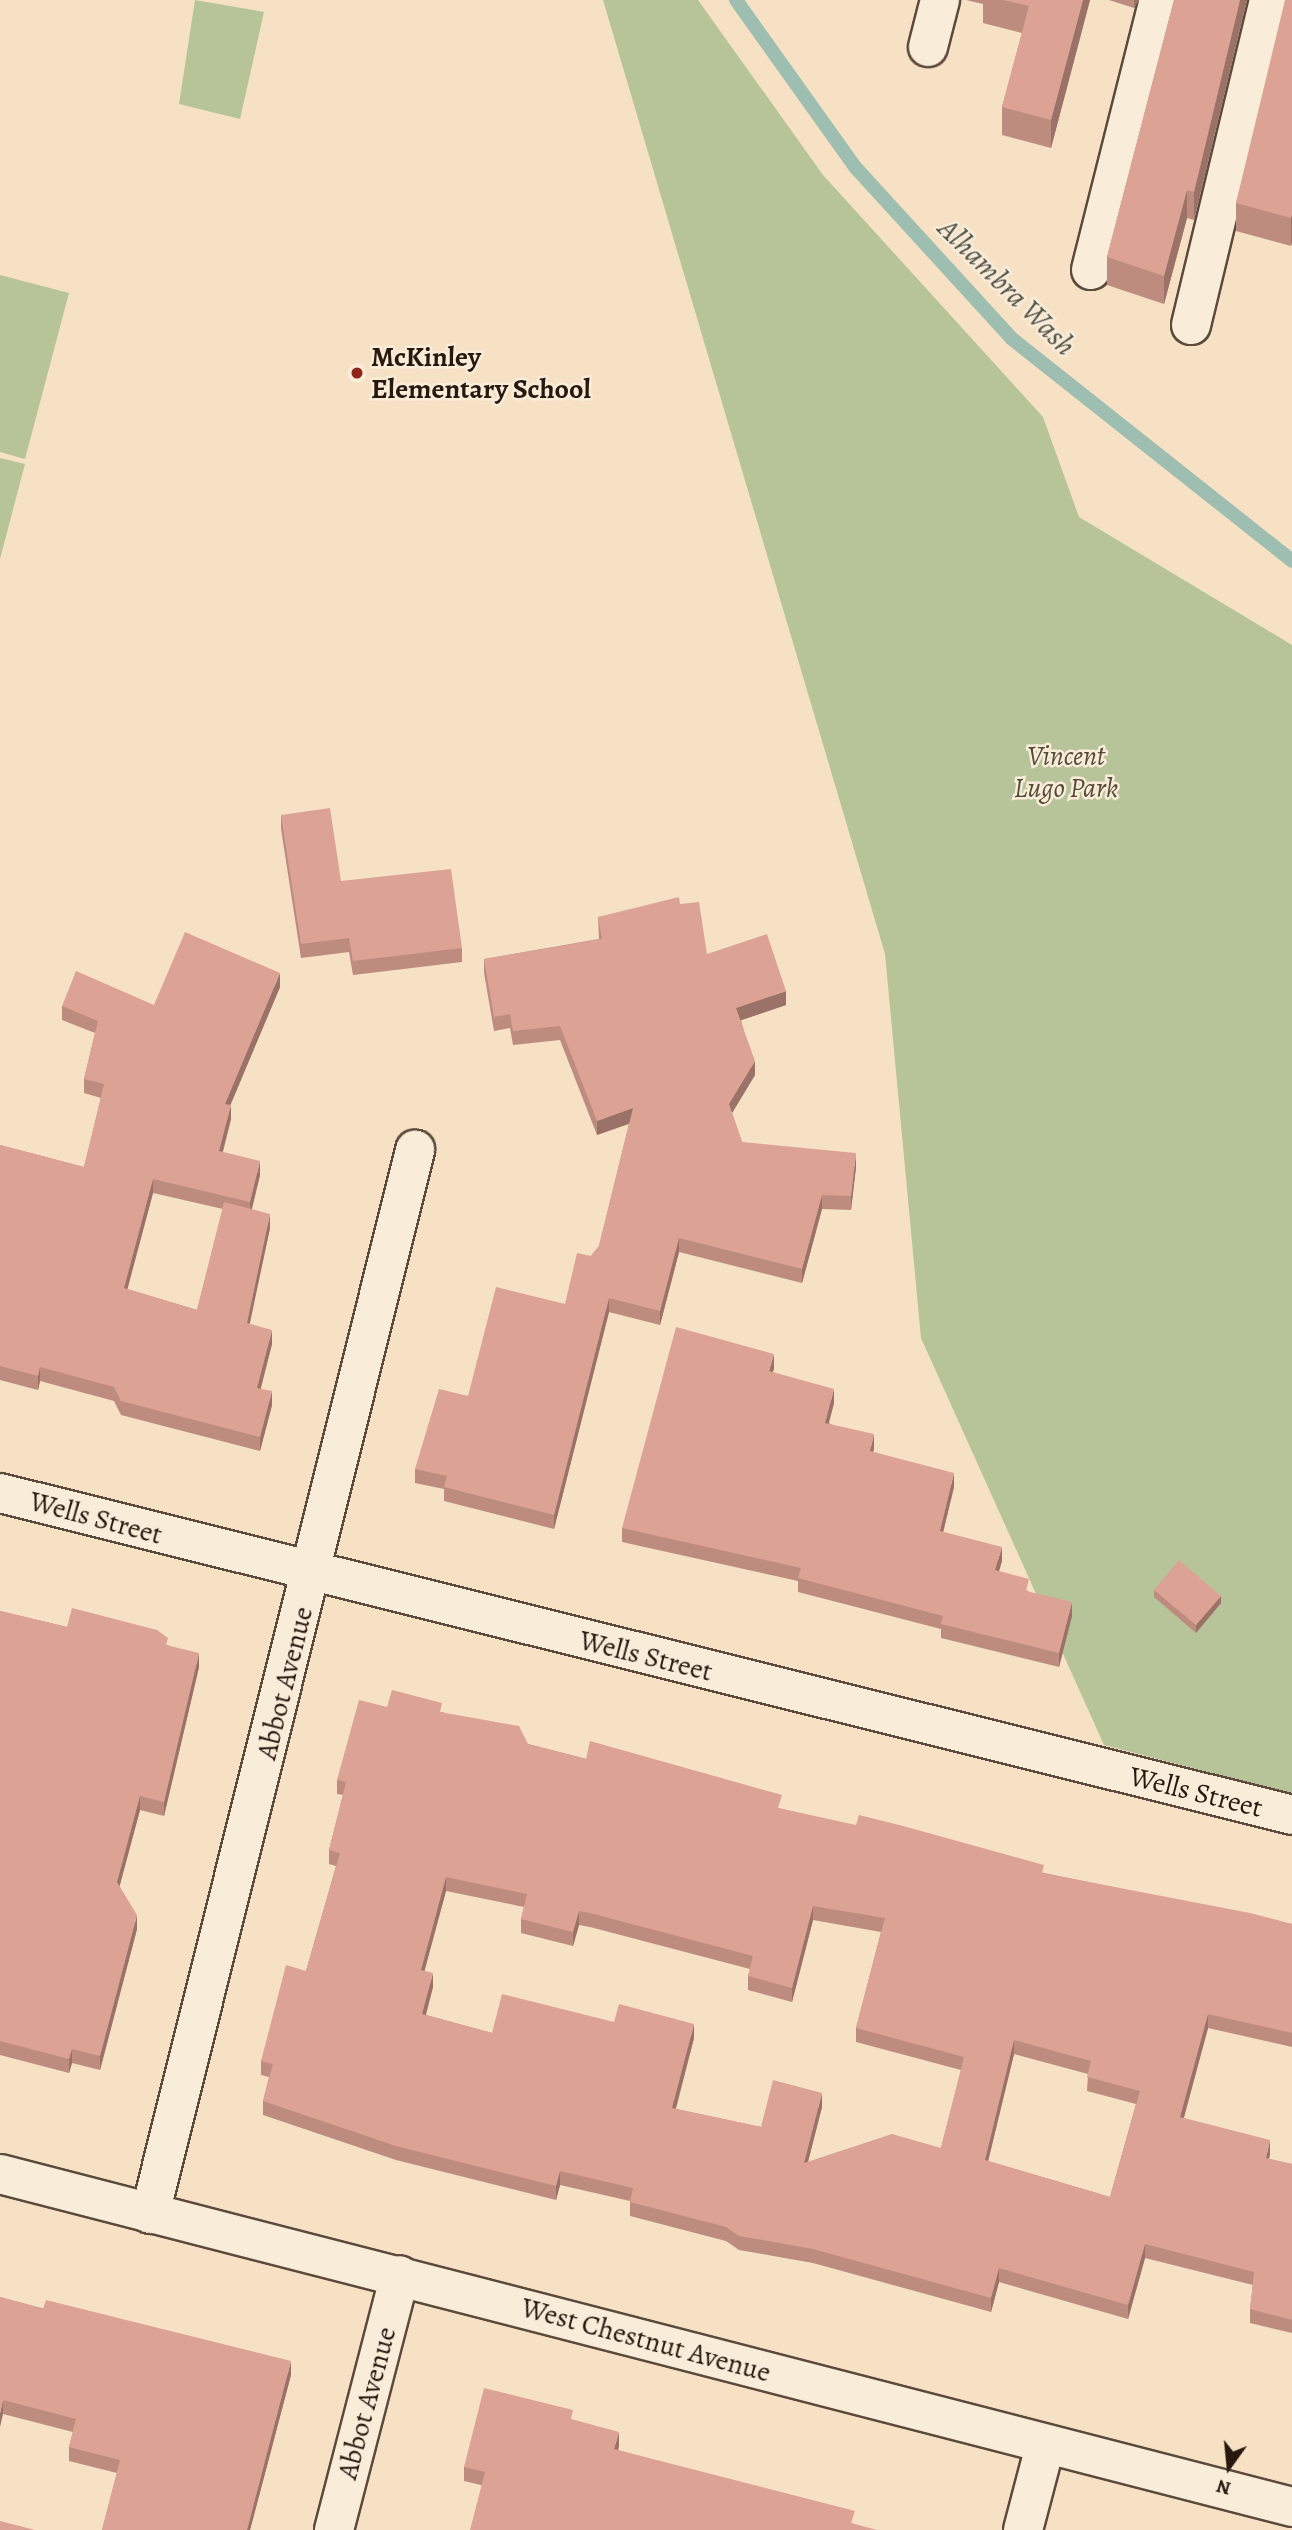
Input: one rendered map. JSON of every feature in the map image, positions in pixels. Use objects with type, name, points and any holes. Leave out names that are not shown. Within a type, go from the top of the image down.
[{"type":"street","points":[[928,47],[940,0]]},
{"type":"street","points":[[1091,270],[1159,0]]},
{"type":"street","points":[[1191,325],[1269,0]]},
{"type":"street","name":"Abbot Avenue","points":[[150,2214],[314,1575],[415,1150]]},
{"type":"street","name":"Wells Street","points":[[0,1493],[314,1575],[1292,1815]]},
{"type":"street","name":"West Chestnut Avenue","points":[[0,2174],[400,2275],[1045,2446],[1292,2507]]},
{"type":"street","name":"Abbot Avenue","points":[[334,2530],[400,2275]]},
{"type":"street","points":[[1023,2530],[1045,2446]]},
{"type":"green space","points":[[195,0],[264,12],[240,119],[179,104]]},
{"type":"green space","name":"Vincent Lugo Park","points":[[603,0],[698,0],[823,175],[1043,417],[1079,517],[1292,645],[1292,1794],[1104,1745],[921,1338],[885,954]]},
{"type":"green space","points":[[0,275],[69,293],[25,459],[0,452]]},
{"type":"green space","points":[[0,458],[25,464],[0,559]]},
{"type":"building","points":[[1003,0],[1083,0],[1051,120],[1002,107],[1029,6]]},
{"type":"building","points":[[1174,0],[1240,0],[1194,192],[1187,190],[1164,276],[1107,257]]},
{"type":"building","points":[[1285,0],[1292,0],[1291,218],[1236,203]]},
{"type":"building","points":[[330,808],[341,881],[451,869],[462,948],[353,961],[349,938],[301,944],[281,815]]},
{"type":"building","points":[[679,897],[680,904],[699,902],[707,954],[767,934],[786,991],[736,1008],[755,1061],[729,1104],[742,1142],[856,1153],[851,1196],[822,1195],[802,1269],[679,1238],[660,1311],[609,1298],[554,1515],[444,1487],[447,1476],[415,1469],[439,1389],[468,1396],[496,1287],[565,1304],[577,1253],[591,1256],[599,1246],[633,1108],[597,1121],[560,1026],[513,1031],[510,1014],[494,1017],[484,959],[602,939],[598,917]]},
{"type":"building","points":[[185,932],[280,973],[225,1104],[231,1105],[219,1151],[260,1161],[250,1202],[153,1179],[124,1288],[197,1310],[224,1202],[270,1214],[247,1323],[272,1330],[257,1388],[272,1391],[260,1437],[121,1401],[114,1387],[40,1367],[38,1376],[0,1366],[0,1145],[84,1167],[104,1084],[84,1079],[98,1021],[62,1006],[76,971],[154,1005]]},
{"type":"building","points":[[676,1327],[774,1354],[769,1371],[834,1389],[825,1423],[874,1434],[870,1451],[954,1473],[940,1531],[1002,1547],[995,1570],[1029,1579],[1026,1591],[1072,1602],[1059,1653],[941,1624],[943,1616],[798,1578],[801,1568],[622,1528]]},
{"type":"building","points":[[1179,1560],[1221,1596],[1196,1625],[1154,1590]]},
{"type":"building","points":[[72,1608],[157,1630],[168,1638],[166,1645],[199,1653],[164,1802],[140,1796],[117,1882],[137,1915],[100,2056],[72,2049],[69,2059],[0,2041],[0,1611],[67,1627]]},
{"type":"building","points":[[392,1690],[442,1703],[440,1712],[519,1726],[528,1744],[586,1759],[590,1741],[782,1795],[778,1808],[856,1825],[859,1815],[1044,1865],[1042,1873],[1250,1913],[1292,1924],[1292,2033],[1208,2014],[1180,2117],[1270,2140],[1266,2158],[1292,2164],[1292,2320],[1250,2309],[1254,2272],[1145,2244],[1128,2305],[999,2268],[991,2298],[813,2249],[739,2236],[726,2227],[630,2202],[633,2188],[560,2171],[556,2186],[396,2146],[263,2101],[273,2064],[261,2061],[286,1965],[306,1971],[340,1853],[329,1850],[346,1782],[337,1780],[359,1700],[387,1707]],"holes":[[[446,1877],[527,1894],[521,1919],[573,1932],[579,1911],[753,1956],[748,1976],[792,1988],[813,1906],[885,1918],[856,2028],[964,2057],[941,2148],[892,2134],[804,2163],[822,2093],[773,2080],[761,2127],[672,2108],[694,2024],[619,2004],[614,2022],[502,1994],[492,2033],[422,2014],[433,1973],[421,1970]],[[1014,2040],[1091,2061],[1087,2077],[1140,2091],[1110,2197],[985,2160]]]},
{"type":"building","points":[[0,2297],[43,2309],[46,2300],[291,2361],[247,2530],[102,2530],[120,2460],[69,2447],[76,2419],[3,2400],[0,2413]]},
{"type":"building","points":[[484,2388],[573,2410],[571,2419],[619,2432],[614,2449],[855,2511],[851,2523],[877,2530],[470,2530],[485,2472],[464,2467]]},
{"type":"building","points":[[0,2521],[35,2530],[0,2530]]},
{"type":"waterway","name":"Alhambra Wash","points":[[736,0],[856,168],[1011,338],[1292,561]]},
{"type":"place","name":"McKinley Elementary School","points":[[357,373]]}]
